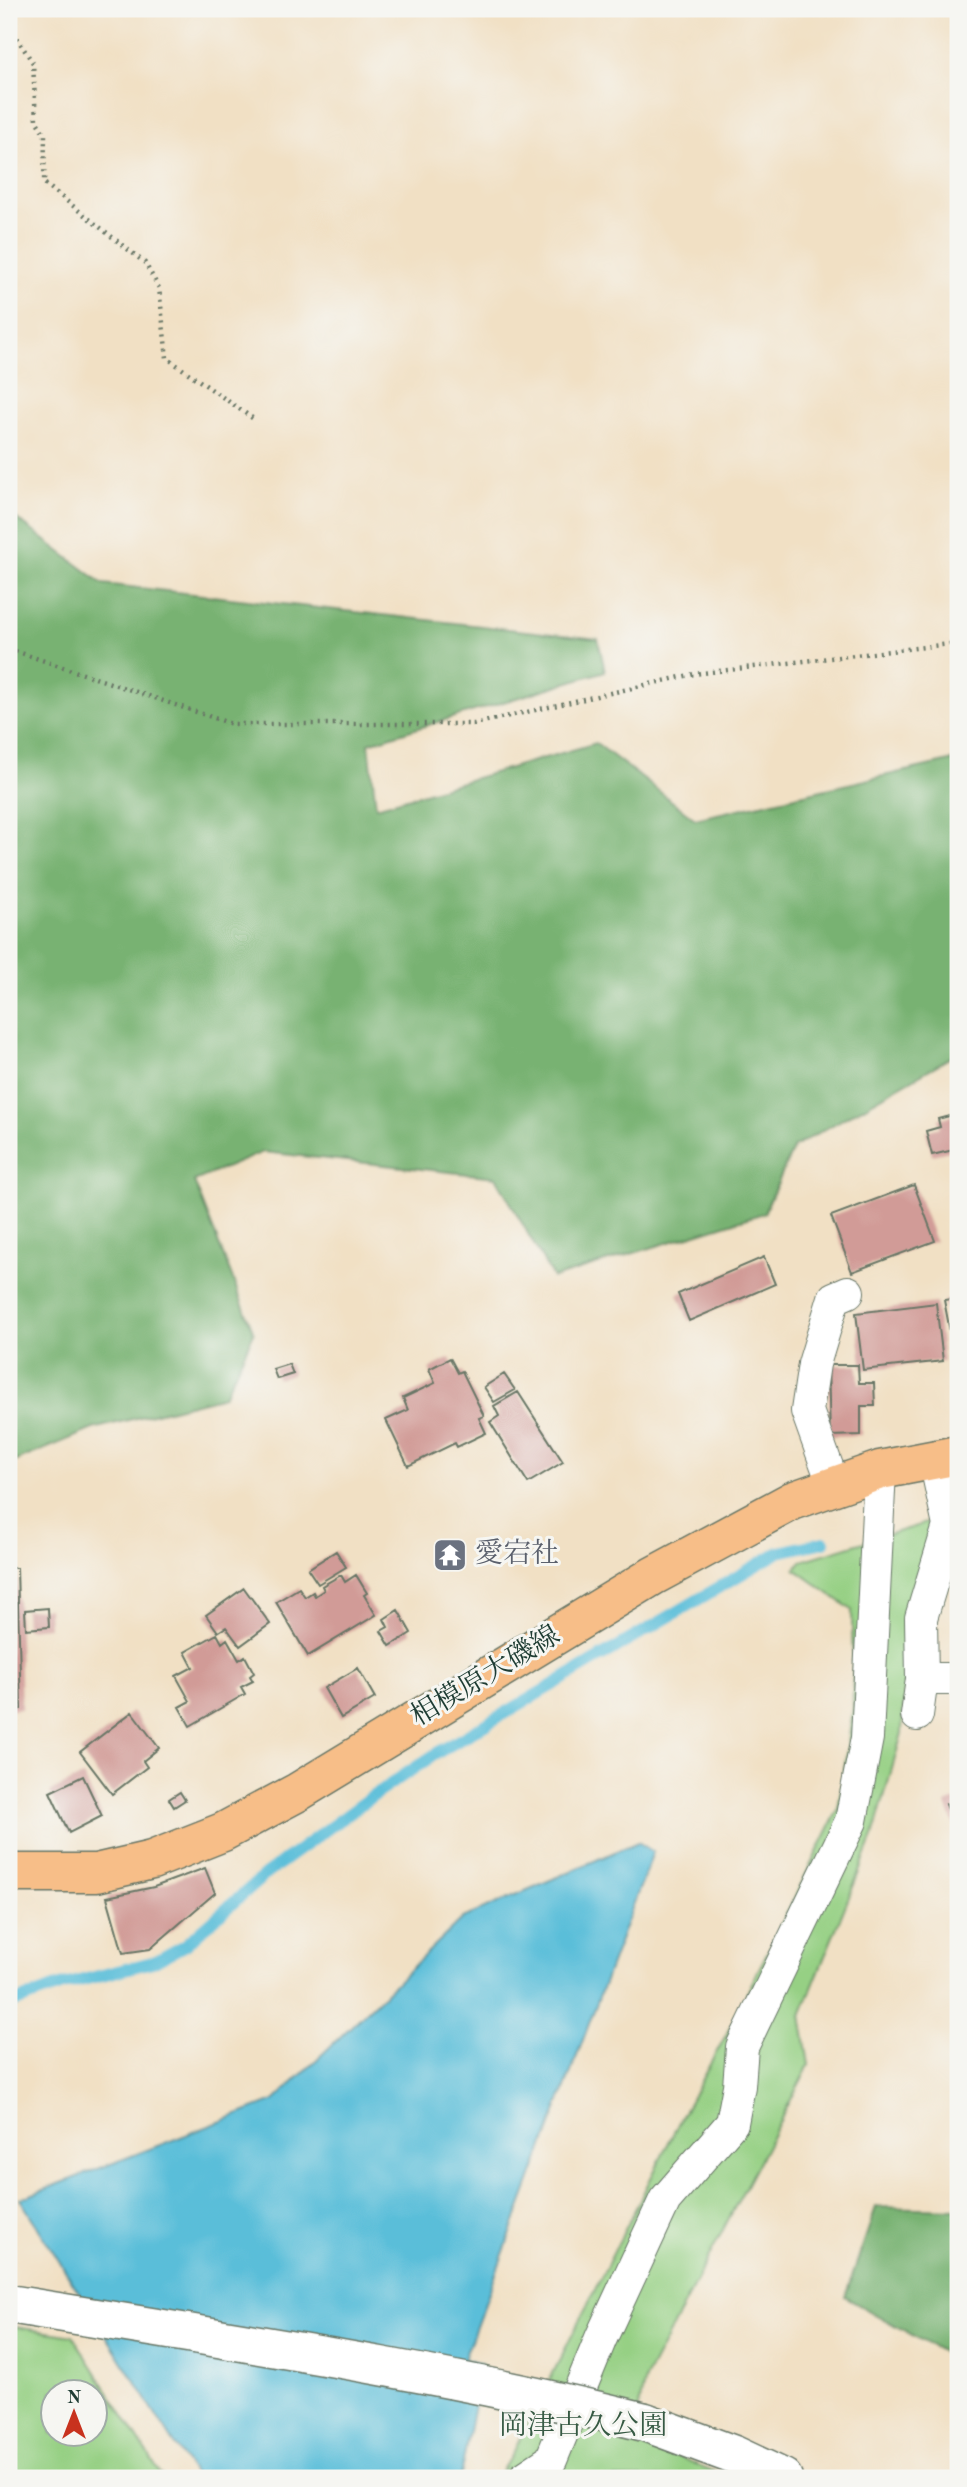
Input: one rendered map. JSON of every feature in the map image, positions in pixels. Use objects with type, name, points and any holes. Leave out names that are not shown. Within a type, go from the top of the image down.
[{"type":"main road","name":"相模原大磯線","points":[[9,1873],[96,1873],[152,1860],[223,1832],[298,1792],[653,1576],[792,1501],[880,1470],[946,1457]]},
{"type":"street","points":[[834,1486],[807,1411],[814,1364],[834,1298],[848,1292]]},
{"type":"street","points":[[917,1715],[922,1679],[921,1618],[949,1526],[946,1457]]},
{"type":"street","points":[[524,2478],[551,2460],[601,2339],[665,2200],[732,2123],[739,2086],[742,2047],[851,1821],[867,1738],[880,1470]]},
{"type":"street","points":[[922,1679],[958,1679]]},
{"type":"street","points":[[9,2304],[554,2399],[645,2422],[734,2455],[783,2478]]},
{"type":"path","points":[[9,26],[33,63],[36,120],[45,135],[44,183],[145,263],[159,288],[167,358],[255,419]]},
{"type":"path","points":[[9,649],[232,724],[474,724],[694,674],[958,643]]},
{"type":"green space","points":[[9,513],[103,584],[598,639],[605,671],[369,743],[376,807],[596,743],[695,819],[958,759],[958,1053],[794,1147],[764,1213],[553,1278],[496,1177],[263,1152],[194,1181],[254,1333],[224,1396],[93,1429],[9,1464]]},
{"type":"green space","name":"岡津古久公園","points":[[936,1520],[908,1614],[902,1733],[872,1840],[801,2015],[809,2065],[645,2379],[632,2438],[730,2478],[497,2478],[515,2449],[838,1810],[853,1709],[852,1610],[795,1569],[801,1561]]},
{"type":"green space","points":[[876,2207],[958,2209],[958,2361],[845,2297]]},
{"type":"green space","points":[[9,2326],[73,2336],[100,2378],[38,2378],[38,2448],[108,2448],[108,2391],[163,2478],[9,2478]]},
{"type":"water","points":[[638,1842],[653,1852],[464,2359],[482,2365],[458,2478],[196,2478],[20,2199],[274,2101],[463,1918]]},
{"type":"building","points":[[953,1115],[958,1149],[932,1155],[926,1131],[940,1127],[938,1119]]},
{"type":"building","points":[[914,1185],[935,1241],[852,1272],[831,1216]]},
{"type":"building","points":[[764,1257],[775,1284],[689,1321],[678,1294]]},
{"type":"building","points":[[958,1298],[958,1341],[952,1342],[944,1300]]},
{"type":"building","points":[[936,1303],[943,1361],[863,1370],[856,1313]]},
{"type":"building","points":[[450,1358],[458,1373],[462,1371],[484,1416],[479,1418],[486,1433],[457,1447],[455,1443],[408,1466],[386,1420],[408,1410],[403,1398],[435,1383],[429,1369]]},
{"type":"building","points":[[289,1364],[293,1374],[277,1379],[273,1369]]},
{"type":"building","points":[[828,1365],[858,1365],[859,1383],[874,1383],[875,1406],[861,1406],[861,1435],[830,1436]]},
{"type":"building","points":[[504,1374],[515,1390],[494,1402],[484,1387]]},
{"type":"building","points":[[518,1392],[563,1462],[528,1483],[490,1422],[499,1416],[494,1406]]},
{"type":"building","points":[[336,1551],[346,1567],[318,1584],[308,1569]]},
{"type":"building","points":[[9,1568],[17,1568],[21,1709],[9,1710]]},
{"type":"building","points":[[341,1575],[345,1582],[356,1575],[376,1615],[308,1656],[276,1602],[299,1588],[305,1597],[313,1592],[315,1596],[324,1590],[322,1586]]},
{"type":"building","points":[[244,1588],[270,1624],[240,1646],[226,1627],[218,1632],[206,1615]]},
{"type":"building","points":[[48,1608],[49,1627],[26,1629],[25,1610]]},
{"type":"building","points":[[398,1610],[411,1633],[390,1646],[381,1631],[388,1627],[384,1619]]},
{"type":"building","points":[[217,1634],[222,1643],[227,1639],[239,1660],[245,1656],[254,1673],[250,1676],[253,1681],[241,1687],[245,1694],[190,1726],[179,1707],[190,1701],[176,1676],[193,1667],[185,1652]]},
{"type":"building","points":[[358,1668],[375,1698],[341,1718],[324,1688]]},
{"type":"building","points":[[132,1712],[159,1748],[143,1761],[147,1767],[112,1794],[80,1752]]},
{"type":"building","points":[[83,1776],[102,1816],[69,1833],[50,1792]]},
{"type":"building","points":[[180,1792],[185,1800],[174,1807],[169,1799]]},
{"type":"building","points":[[958,1799],[958,1827],[955,1828],[946,1804]]},
{"type":"building","points":[[205,1868],[215,1893],[150,1949],[123,1953],[107,1897],[154,1887]]},
{"type":"waterway","points":[[9,2004],[60,1986],[156,1961],[185,1945],[266,1874],[437,1753],[779,1552],[824,1542]]},
{"type":"place","name":"愛宕社","points":[[450,1555]]}]
